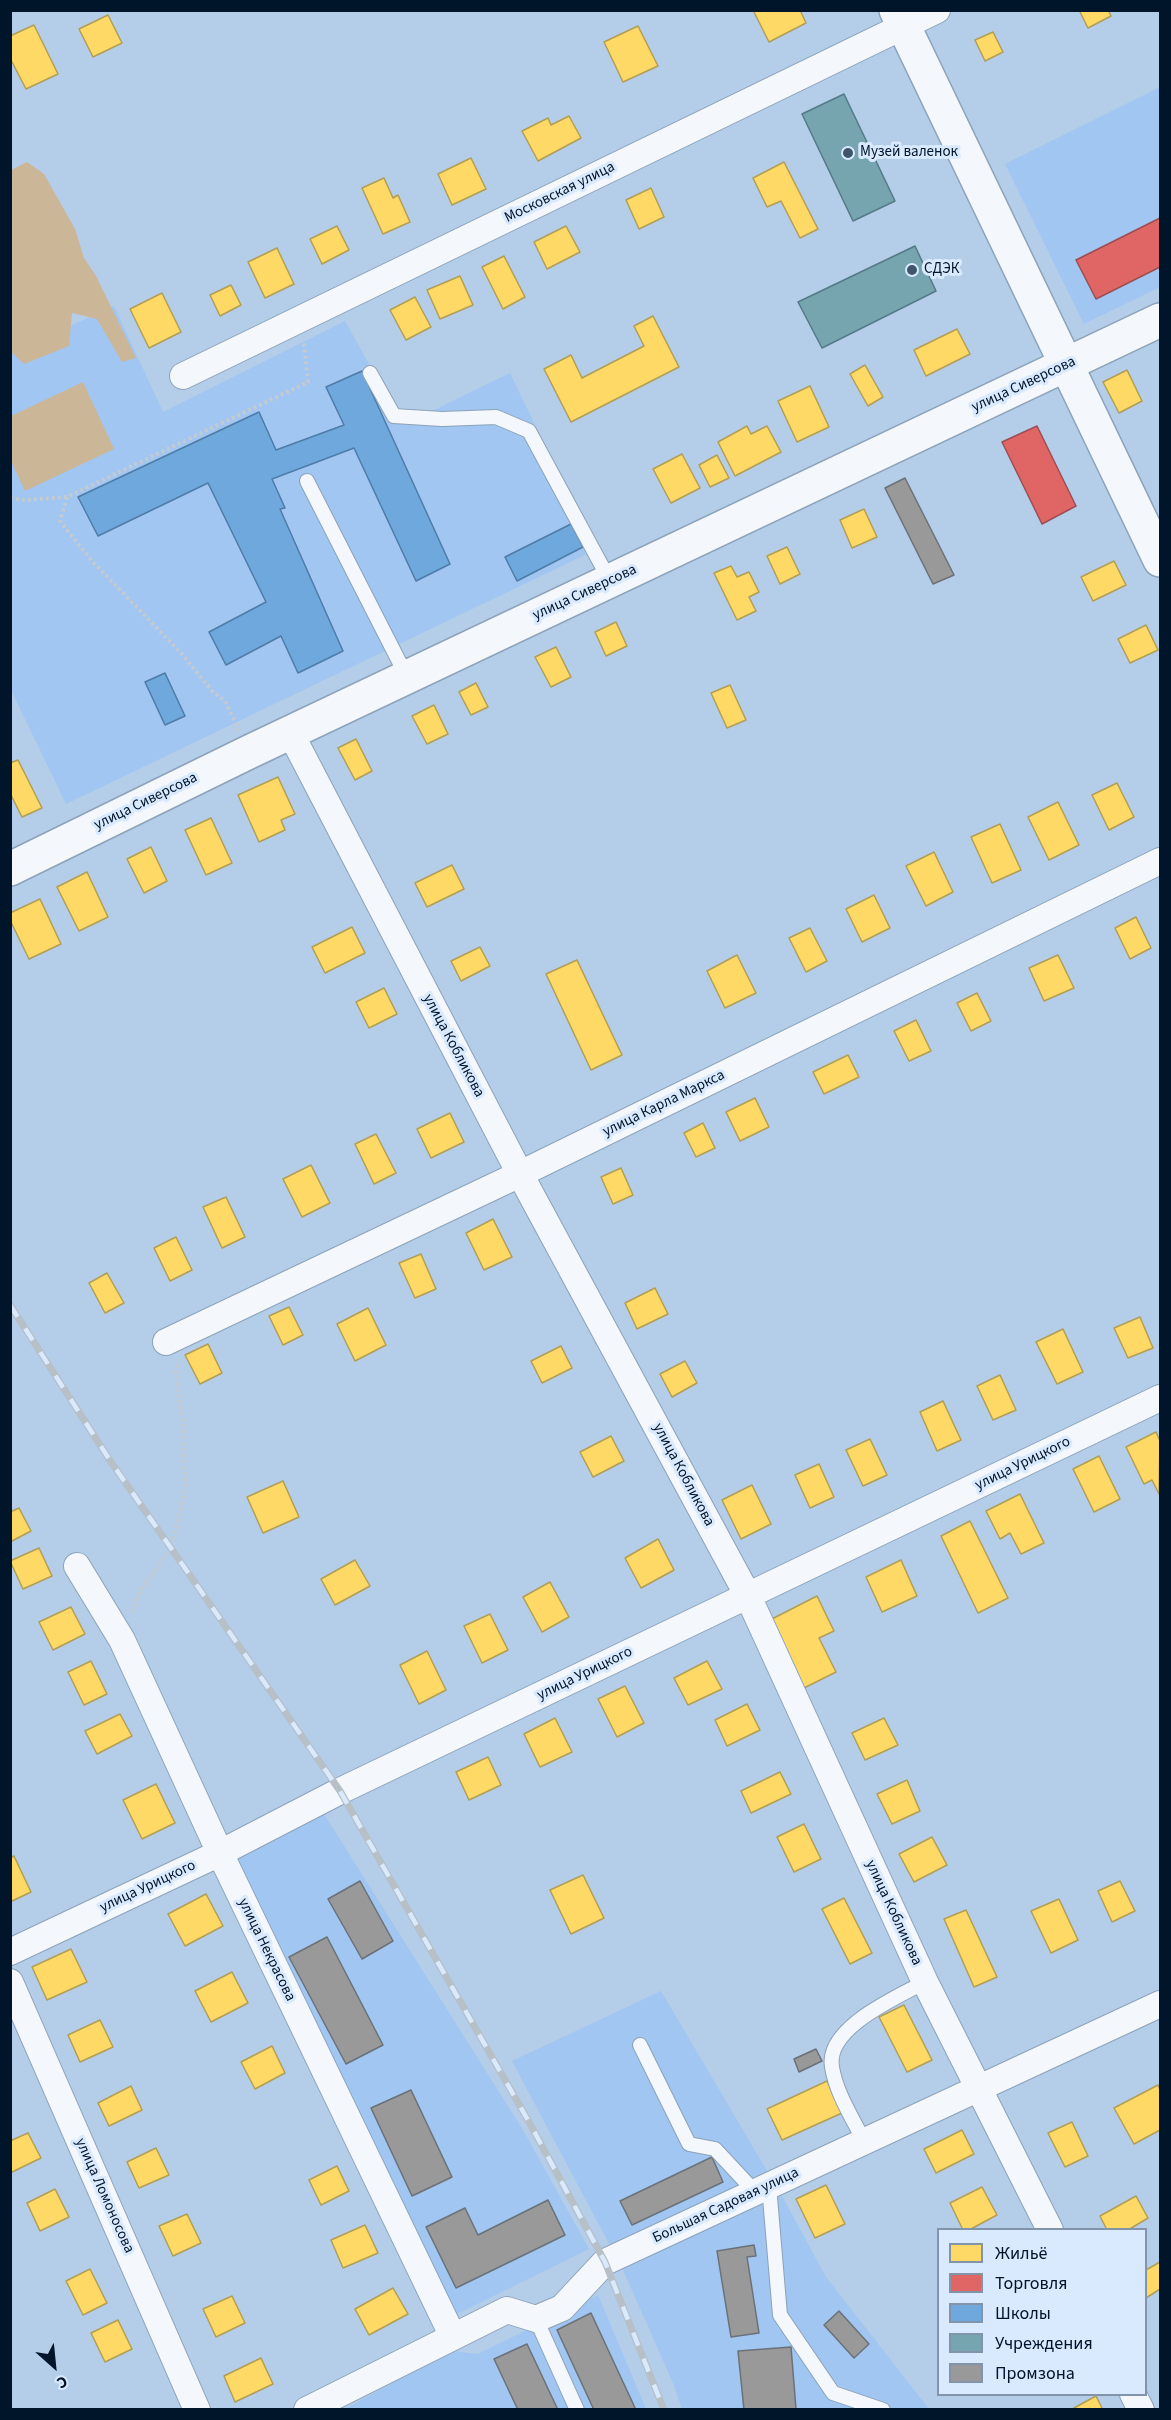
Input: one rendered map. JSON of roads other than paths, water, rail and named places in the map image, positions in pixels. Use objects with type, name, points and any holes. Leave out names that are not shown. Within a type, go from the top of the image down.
[{"type":"main road","points":[[900,18],[1065,365],[1161,560]]},
{"type":"main road","name":"улица Сиверсова","points":[[10,868],[290,732],[1161,320]]},
{"type":"street","name":"Московская улица","points":[[183,375],[900,18],[937,10]]},
{"type":"street","name":"улица Кобликова","points":[[290,732],[520,1174],[748,1596],[925,1982],[1049,2228]]},
{"type":"street","name":"улица Карла Маркса","points":[[175,1337],[520,1174],[1161,861]]},
{"type":"street","name":"улица Урицкого","points":[[10,1952],[220,1853],[340,1791],[1161,1398]]},
{"type":"street","name":"улица Некрасова","points":[[77,1566],[122,1640],[220,1853],[453,2337]]},
{"type":"street","name":"улица Ломоносова","points":[[10,1982],[197,2409]]},
{"type":"street","name":"Большая Садовая улица","points":[[536,2319],[562,2308],[605,2262],[980,2090],[1161,2004]]},
{"type":"street","points":[[307,2409],[507,2310],[536,2319]]},
{"type":"lane","points":[[370,373],[394,416],[442,419],[496,417],[529,431],[610,581]]},
{"type":"lane","points":[[307,481],[407,677]]},
{"type":"lane","points":[[865,2143],[836,2082],[831,2064],[838,2040],[866,2013],[925,1982]]},
{"type":"lane","points":[[640,2045],[689,2144],[716,2149],[762,2189],[780,2315],[833,2393],[883,2409]]},
{"type":"lane","points":[[536,2319],[577,2409]]},
{"type":"railway","points":[[10,1305],[111,1462],[340,1791],[529,2122],[605,2262],[664,2410]]},
{"type":"place","name":"Музей валенок","points":[[848,153]]},
{"type":"place","name":"СДЭК","points":[[912,270]]}]
